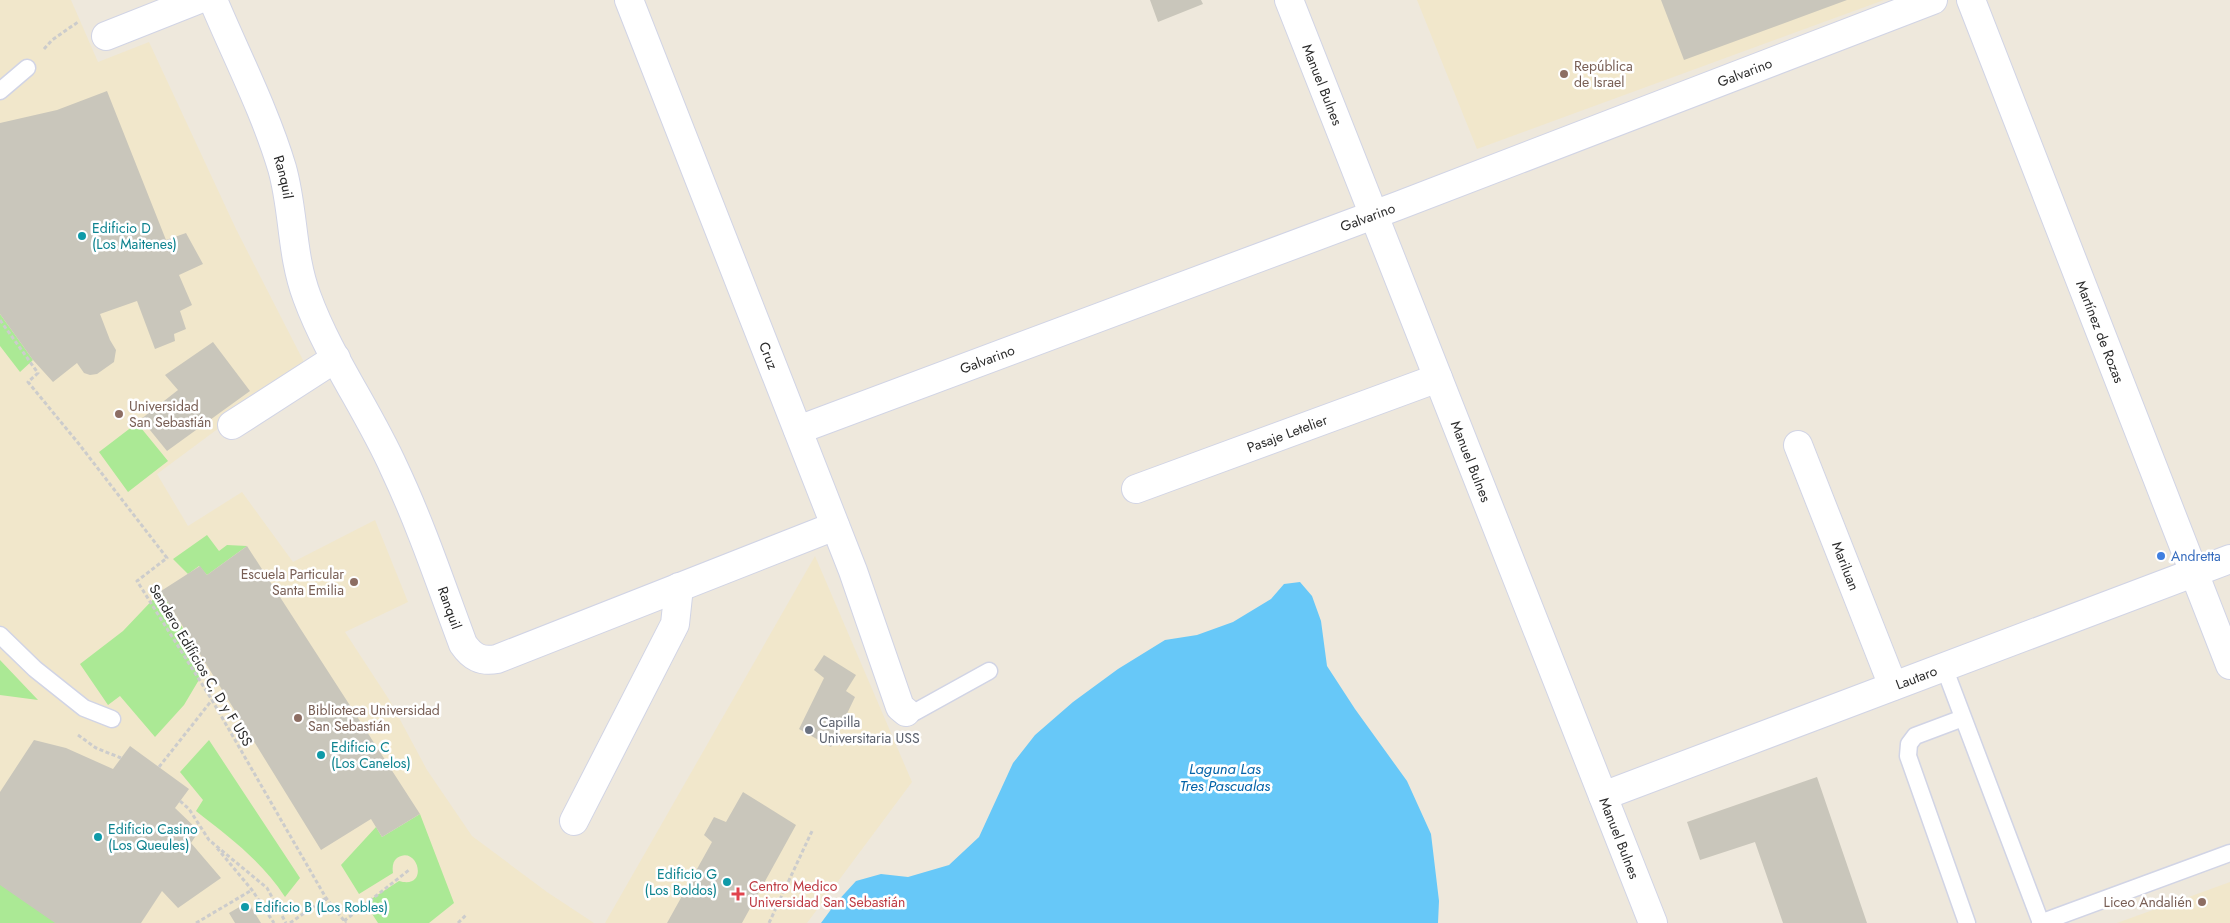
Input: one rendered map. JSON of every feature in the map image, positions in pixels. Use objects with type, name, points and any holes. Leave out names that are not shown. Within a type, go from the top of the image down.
[{"type":"street","points":[[110,33],[198,0]]},
{"type":"street","name":"Ranquil","points":[[213,0],[277,153],[289,198],[296,260],[301,282],[336,358],[395,469],[463,644],[470,653],[479,659],[497,659],[835,526]]},
{"type":"street","name":"Cruz","points":[[629,0],[853,571],[900,707],[906,712]]},
{"type":"street","name":"Manuel Bulnes","points":[[1288,0],[1653,923]]},
{"type":"street","name":"Galvarino","points":[[798,430],[1373,215],[1933,0]]},
{"type":"street","name":"Martínez de Rozas","points":[[1971,0],[2230,665]]},
{"type":"street","points":[[232,425],[336,358]]},
{"type":"street","name":"Pasaje Letelier","points":[[1136,488],[1438,378]]},
{"type":"street","name":"Mariluan","points":[[1798,444],[1893,686]]},
{"type":"street","name":"Lautaro","points":[[1603,796],[2230,559]]},
{"type":"street","points":[[574,821],[675,624],[679,587]]},
{"type":"lane","points":[[0,91],[26,68]]},
{"type":"lane","points":[[0,635],[35,669],[84,708],[112,719]]},
{"type":"lane","points":[[1944,667],[2041,923],[2230,853]]},
{"type":"lane","points":[[906,712],[915,712],[989,671]]},
{"type":"lane","points":[[1963,718],[1915,736],[1909,744],[1908,756],[1967,923]]},
{"type":"path","points":[[26,68],[52,40],[80,21],[110,33]]},
{"type":"path","name":"Sendero Edificios C, D y F USS","points":[[0,320],[38,373],[28,382],[79,444],[167,558],[138,581],[212,700],[326,898],[345,922]]},
{"type":"path","points":[[159,767],[212,700]]},
{"type":"path","points":[[180,801],[189,809],[209,840],[252,890],[274,923]]},
{"type":"path","points":[[769,923],[813,829]]},
{"type":"path","points":[[209,840],[267,888],[286,923]]},
{"type":"path","points":[[345,922],[409,870]]},
{"type":"path","points":[[196,923],[252,890]]},
{"type":"path","points":[[290,923],[326,898]]},
{"type":"path","points":[[458,923],[466,915]]},
{"type":"shaded area","name":"Universidad San Sebastián","points":[[0,0],[71,0],[98,62],[149,42],[236,229],[305,364],[157,474],[188,526],[242,492],[293,562],[375,520],[408,602],[345,632],[390,701],[427,770],[472,836],[547,892],[594,923],[0,923]]},
{"type":"shaded area","name":"República de Israel","points":[[1417,0],[1884,0],[1477,149]]},
{"type":"shaded area","points":[[815,556],[912,782],[807,923],[605,923]]},
{"type":"shaded area","name":"Liceo Andalién","points":[[2230,882],[2230,923],[2117,923]]},
{"type":"green space","points":[[0,314],[33,360],[20,372],[0,346]]},
{"type":"green space","points":[[137,423],[168,461],[128,492],[99,452]]},
{"type":"green space","points":[[207,535],[219,551],[227,545],[247,546],[207,575],[199,566],[188,574],[173,559]]},
{"type":"green space","points":[[161,591],[206,668],[184,705],[155,737],[120,696],[108,705],[80,664],[123,631]]},
{"type":"green space","points":[[0,660],[38,700],[0,695]]},
{"type":"green space","points":[[209,740],[300,878],[285,897],[255,861],[233,840],[196,811],[203,800],[180,772]]},
{"type":"green space","points":[[420,814],[454,903],[429,923],[378,923],[365,903],[399,881],[409,882],[415,879],[418,874],[418,868],[415,861],[411,857],[404,855],[397,858],[393,864],[393,873],[359,894],[341,865],[376,827],[382,837]]},
{"type":"green space","points":[[0,883],[64,923],[0,923]]},
{"type":"water","name":"Laguna Las Tres Pascualas","points":[[1300,582],[1312,596],[1321,621],[1327,666],[1355,709],[1407,781],[1431,834],[1439,901],[1438,923],[821,923],[856,881],[881,874],[908,877],[949,865],[979,837],[1013,763],[1035,735],[1073,702],[1118,669],[1165,640],[1197,635],[1233,622],[1271,599],[1284,584]]},
{"type":"building","points":[[1150,0],[1201,0],[1203,4],[1158,22]]},
{"type":"building","points":[[1661,0],[1847,0],[1684,60]]},
{"type":"building","name":"Edificio D (Los Maitenes)","points":[[107,91],[166,240],[186,233],[203,264],[179,275],[192,305],[180,311],[186,329],[174,334],[175,341],[155,349],[137,301],[100,314],[116,350],[114,362],[97,374],[90,375],[84,373],[77,363],[53,382],[33,360],[0,314],[0,123],[57,110]]},
{"type":"building","points":[[213,342],[250,391],[167,451],[141,419],[178,390],[165,375]]},
{"type":"building","name":"Edificio C (Los Canelos)","points":[[247,546],[420,814],[382,837],[371,819],[321,850],[161,591],[200,566],[207,575]]},
{"type":"building","points":[[824,655],[856,675],[846,691],[855,697],[831,747],[799,729],[824,678],[814,670]]},
{"type":"building","name":"Edificio Casino (Los Queules)","points":[[34,740],[66,748],[113,769],[130,746],[189,789],[175,808],[199,831],[191,843],[221,878],[178,908],[162,891],[141,923],[55,923],[0,885],[0,792]]},
{"type":"building","points":[[1817,777],[1867,923],[1783,923],[1755,842],[1700,860],[1687,822]]},
{"type":"building","name":"Edificio G (Los Boldos)","points":[[743,792],[796,825],[742,923],[667,923],[712,842],[704,835],[714,817],[726,822]]},
{"type":"building","name":"Edificio B (Los Robles)","points":[[248,902],[261,923],[235,923],[229,913]]},
{"type":"place","name":"República de Israel","points":[[1564,74]]},
{"type":"place","name":"Edificio D (Los Maitenes)","points":[[82,236]]},
{"type":"place","name":"Universidad San Sebastián","points":[[119,414]]},
{"type":"place","name":"Andretta","points":[[2161,556]]},
{"type":"place","name":"Escuela Particular Santa Emilia","points":[[354,582]]},
{"type":"place","name":"Biblioteca Universidad San Sebastián","points":[[298,718]]},
{"type":"place","name":"Capilla Universitaria USS","points":[[809,730]]},
{"type":"place","name":"Edificio C (Los Canelos)","points":[[321,755]]},
{"type":"place","name":"Edificio Casino (Los Queules)","points":[[98,837]]},
{"type":"place","name":"Edificio G (Los Boldos)","points":[[727,882]]},
{"type":"place","name":"Centro Medico Universidad San Sebastián","points":[[738,894]]},
{"type":"place","name":"Liceo Andalién","points":[[2202,902]]},
{"type":"place","name":"Edificio B (Los Robles)","points":[[245,907]]}]
